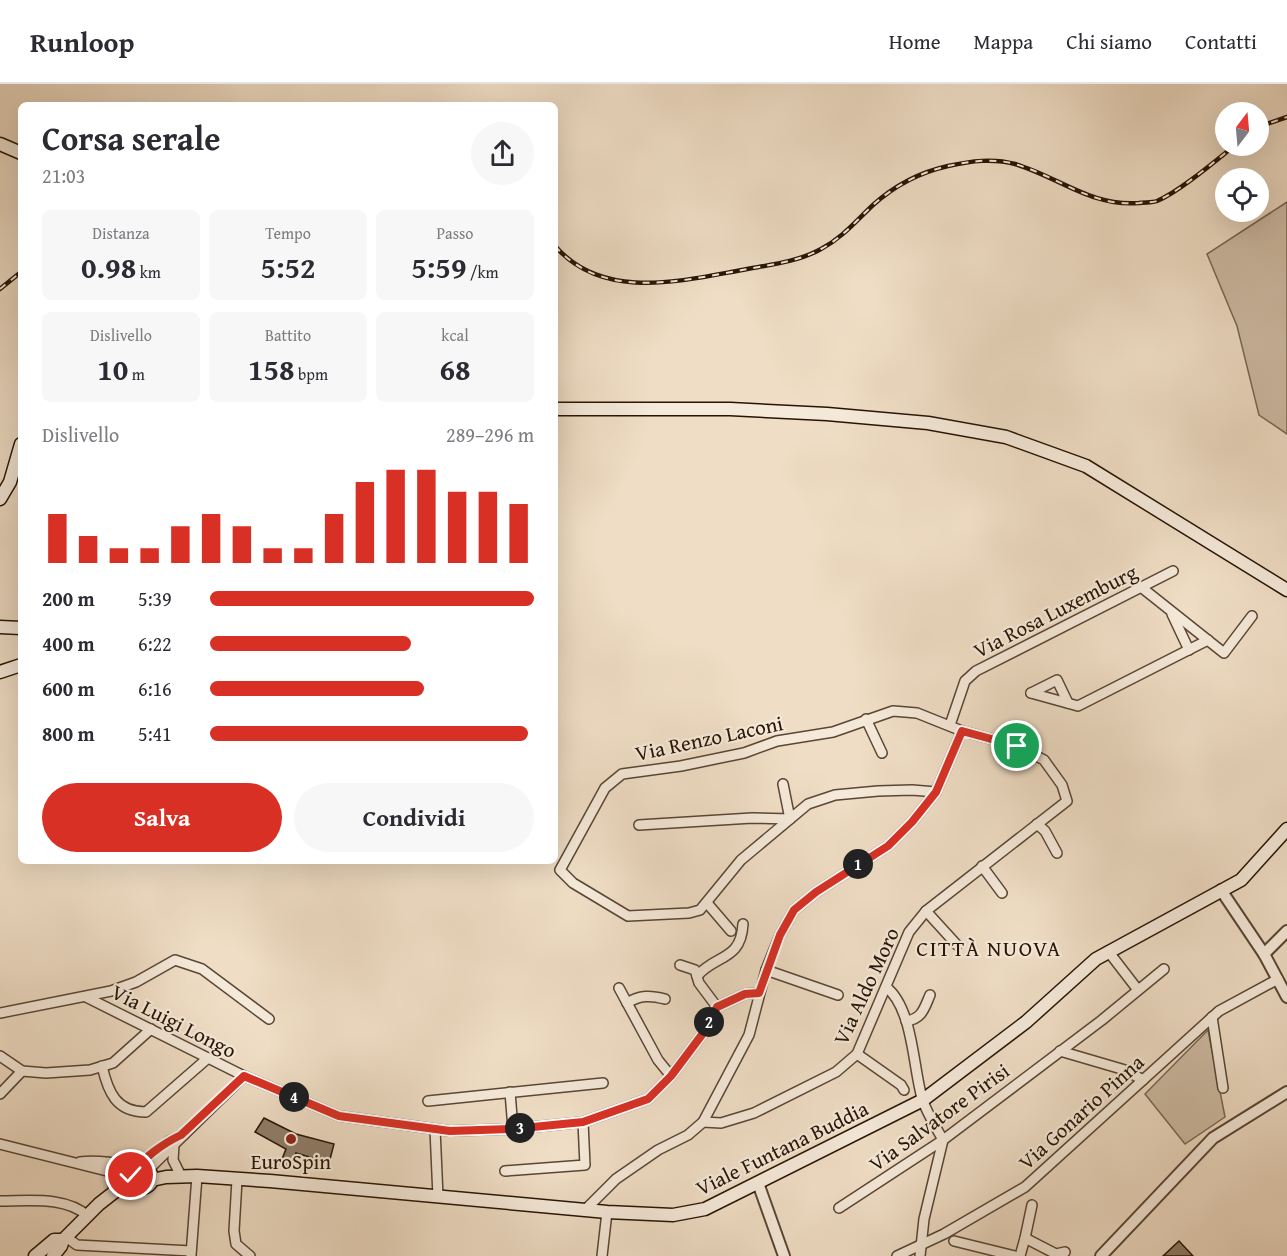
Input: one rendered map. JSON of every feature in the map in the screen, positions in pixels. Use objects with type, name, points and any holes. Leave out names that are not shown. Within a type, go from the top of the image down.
[{"type":"main road","points":[[0,144],[18,152]]},
{"type":"main road","points":[[558,402],[603,408]]},
{"type":"main road","points":[[558,409],[730,409],[828,414],[928,423],[1006,437],[1086,466],[1287,590]]},
{"type":"main road","points":[[0,499],[9,482],[18,454]]},
{"type":"main road","points":[[0,627],[18,628]]},
{"type":"main road","points":[[0,672],[18,666]]},
{"type":"main road","name":"Viale Funtana Buddia","points":[[140,1175],[237,1179],[607,1212],[684,1214],[705,1209],[923,1100],[1026,1022],[1096,959],[1242,880],[1287,829]]},
{"type":"main road","name":"Viale Funtana Buddia","points":[[140,1175],[179,1172],[197,1176]]},
{"type":"main road","points":[[53,1256],[64,1238],[99,1204],[140,1175]]},
{"type":"main road","points":[[91,1214],[105,1208],[140,1175]]},
{"type":"main road","points":[[35,1256],[54,1240],[64,1238]]},
{"type":"street","name":"Via Rosa Luxemburg","points":[[950,725],[965,681],[976,671],[1173,571]]},
{"type":"street","points":[[1141,587],[1224,653],[1252,616]]},
{"type":"street","points":[[1171,610],[1189,650]]},
{"type":"street","points":[[1068,703],[1057,680],[1031,693],[1078,706],[1208,640]]},
{"type":"street","points":[[585,1210],[616,1179],[658,1150],[688,1135],[703,1122],[749,1035],[766,970],[780,935],[794,910],[816,892],[888,846],[912,822],[936,792],[962,731],[917,713],[893,711],[866,719],[882,753]]},
{"type":"street","name":"Via Renzo Laconi","points":[[707,903],[700,910],[689,913],[628,916],[573,883],[560,870],[605,788],[622,774],[681,766],[744,753],[777,741],[833,732],[866,719]]},
{"type":"street","name":"Via Aldo Moro","points":[[703,1122],[721,1123],[754,1113],[836,1072],[857,1054],[909,932],[926,911],[1067,801],[1062,785],[1044,760],[1017,746],[962,731]]},
{"type":"street","points":[[783,783],[790,819]]},
{"type":"street","points":[[731,931],[707,903],[741,860],[808,804],[835,795],[912,790],[936,792]]},
{"type":"street","points":[[759,819],[768,825],[772,836]]},
{"type":"street","points":[[639,825],[790,819]]},
{"type":"street","points":[[1037,824],[1045,831],[1057,853]]},
{"type":"street","points":[[982,866],[1002,892]]},
{"type":"street","points":[[1221,890],[1264,954],[1287,996]]},
{"type":"street","points":[[926,911],[957,945]]},
{"type":"street","points":[[698,976],[703,969],[723,959],[737,947],[742,940],[744,924]]},
{"type":"street","points":[[1264,954],[1287,931]]},
{"type":"street","points":[[1108,951],[1138,990]]},
{"type":"street","points":[[0,1013],[86,997],[136,982],[175,960],[202,969],[269,1019]]},
{"type":"street","points":[[680,965],[695,970],[699,983],[717,1007],[745,994],[759,993]]},
{"type":"street","name":"Via Salvatore Pirisi","points":[[839,1208],[943,1140],[1164,969]]},
{"type":"street","points":[[766,970],[838,995]]},
{"type":"street","name":"Via Gonario Pinna","points":[[897,1256],[954,1229],[1025,1187],[1219,1011],[1278,979]]},
{"type":"street","points":[[886,987],[893,993],[906,1021],[923,1100],[943,1140],[924,1219],[920,1256]]},
{"type":"street","points":[[620,988],[658,1060],[671,1076]]},
{"type":"street","points":[[906,1021],[914,1020],[921,1015],[930,995]]},
{"type":"street","name":"Via Luigi Longo","points":[[86,997],[244,1076],[339,1116],[450,1131],[513,1129],[583,1122],[648,1099],[671,1076],[704,1032],[717,1007]]},
{"type":"street","points":[[627,1003],[637,997],[665,999]]},
{"type":"street","points":[[1212,1017],[1223,1088]]},
{"type":"street","points":[[0,1056],[22,1071],[46,1073],[90,1070],[113,1063],[151,1029]]},
{"type":"street","points":[[1060,1051],[1125,1070],[1143,1080]]},
{"type":"street","points":[[857,1054],[901,1085],[904,1090]]},
{"type":"street","points":[[102,1066],[106,1086],[117,1103],[133,1112],[146,1112],[208,1058]]},
{"type":"street","points":[[0,1094],[22,1071]]},
{"type":"street","points":[[0,1144],[77,1162],[91,1168],[140,1175],[174,1146],[181,1135],[244,1076]]},
{"type":"street","points":[[428,1101],[603,1083]]},
{"type":"street","points":[[510,1092],[513,1129]]},
{"type":"street","points":[[1101,1256],[1213,1137],[1287,1092]]},
{"type":"street","points":[[505,1170],[585,1165],[583,1122]]},
{"type":"street","points":[[435,1129],[438,1197]]},
{"type":"street","points":[[140,1175],[169,1141],[181,1135]]},
{"type":"street","points":[[174,1146],[173,1160],[179,1172]]},
{"type":"street","points":[[77,1162],[91,1160],[130,1166],[140,1175]]},
{"type":"street","points":[[109,1170],[114,1179],[113,1194]]},
{"type":"street","points":[[64,1238],[77,1245],[191,1254],[197,1176]]},
{"type":"street","points":[[237,1179],[234,1231],[236,1244],[250,1256]]},
{"type":"street","points":[[758,1183],[784,1256]]},
{"type":"street","points":[[0,1200],[68,1204],[91,1214]]},
{"type":"street","points":[[1020,1256],[1032,1205]]},
{"type":"street","points":[[602,1256],[607,1212]]},
{"type":"street","points":[[1025,1238],[1056,1254],[1065,1252]]},
{"type":"street","points":[[954,1241],[1015,1256]]},
{"type":"shaded area","points":[[1287,202],[1287,434],[1259,415],[1237,326],[1207,254],[1256,222],[1269,222],[1269,214]]},
{"type":"shaded area","points":[[1208,1030],[1225,1117],[1185,1144],[1145,1094]]},
{"type":"building","name":"EuroSpin","points":[[264,1118],[296,1134],[334,1144],[329,1163],[296,1153],[290,1167],[280,1164],[286,1149],[255,1132]]},
{"type":"building","points":[[1179,1241],[1193,1256],[1163,1256]]},
{"type":"railway","points":[[1269,123],[1287,117]]},
{"type":"railway","points":[[558,249],[574,263],[596,274],[619,281],[643,283],[693,279],[803,257],[836,240],[881,198],[899,186],[918,176],[948,166],[982,161],[1007,162],[1090,196],[1122,203],[1151,202],[1176,190],[1222,156]]},
{"type":"railway","points":[[0,289],[18,274]]},
{"type":"place","name":"EuroSpin","points":[[291,1139]]},
{"type":"district","name":"CITTÀ NUOVA","points":[[989,948]]},
{"type":"route","points":[[131,1175],[169,1141],[181,1135],[244,1076],[339,1116],[450,1131],[513,1129],[583,1122],[648,1099],[671,1076],[704,1032],[717,1007],[745,994],[759,993],[780,935],[794,910],[816,892],[888,846],[912,822],[936,792],[962,731],[1017,746]]}]
